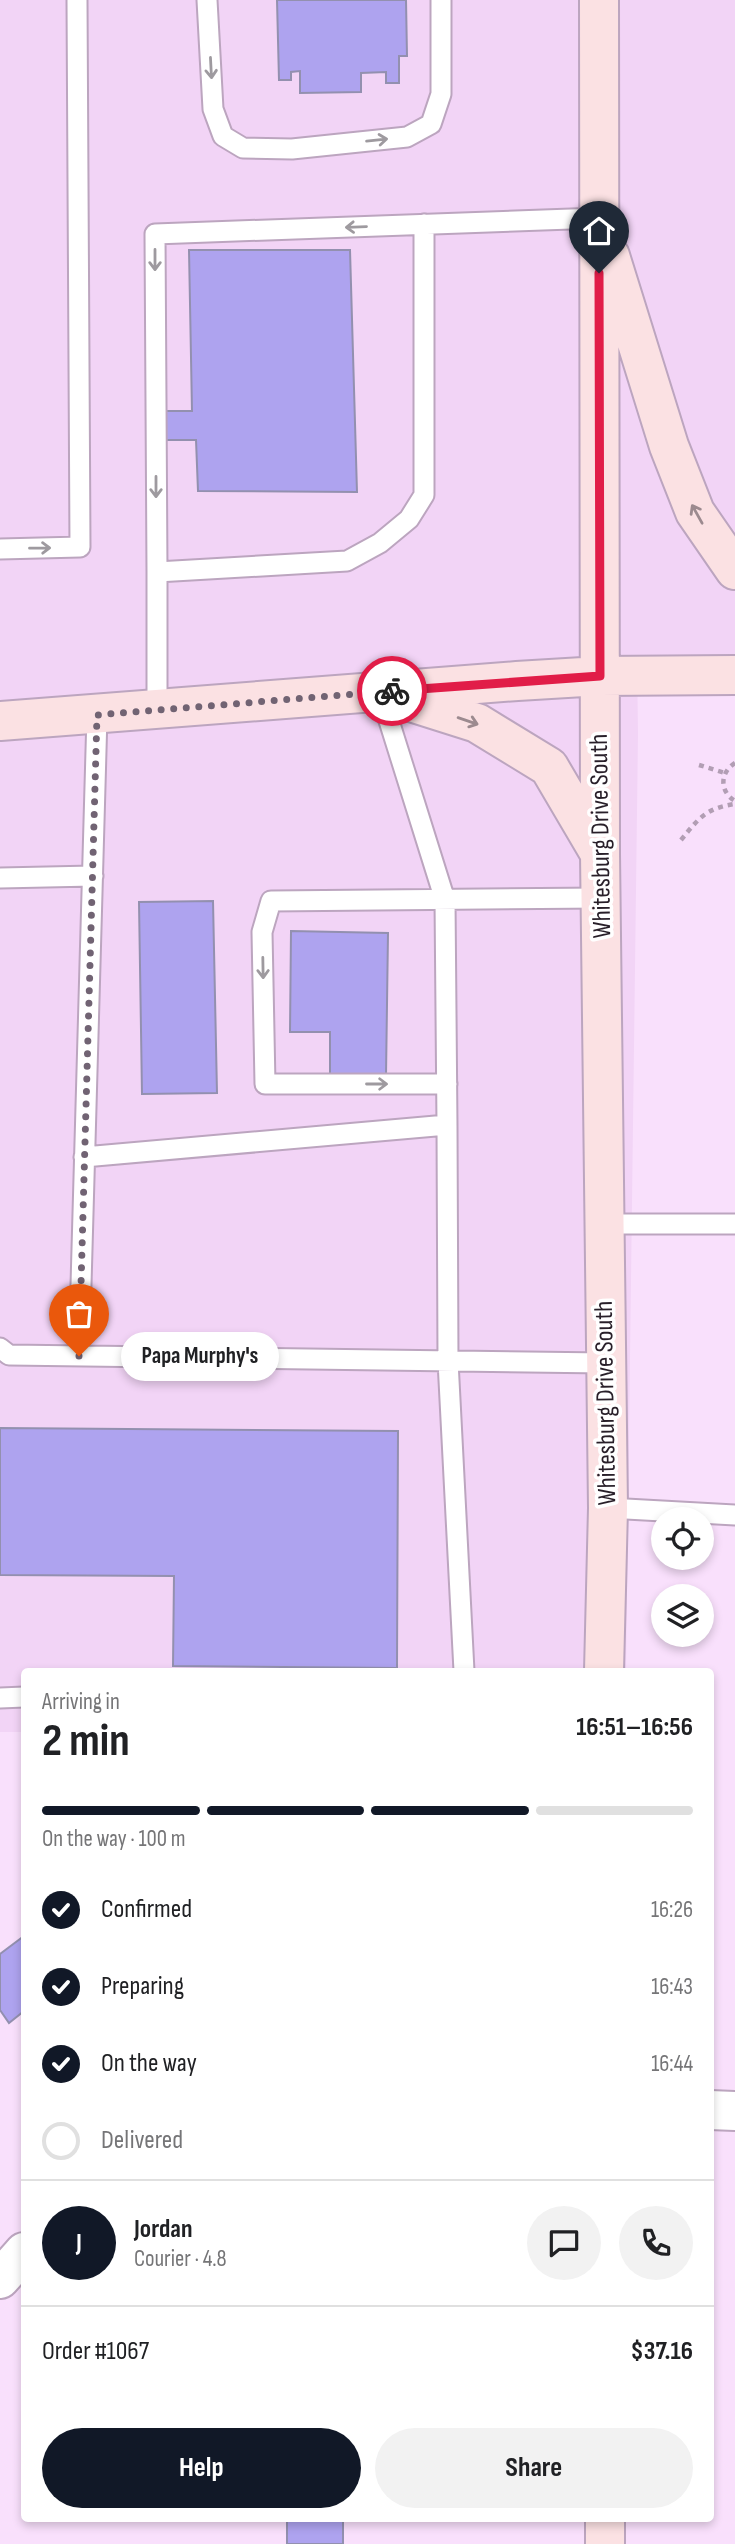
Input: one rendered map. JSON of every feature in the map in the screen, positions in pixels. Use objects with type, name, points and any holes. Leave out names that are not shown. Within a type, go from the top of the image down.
[{"type":"main road","name":"Whitesburg Drive South","points":[[598,0],[600,854],[603,898],[603,1224],[608,1508],[604,1668]]},
{"type":"main road","points":[[598,218],[669,446],[695,512],[735,570]]},
{"type":"main road","points":[[0,721],[600,676],[735,675]]},
{"type":"main road","points":[[380,692],[477,723],[549,767],[600,854]]},
{"type":"main road","points":[[605,2522],[605,2544]]},
{"type":"street","points":[[714,2110],[735,2110]]},
{"type":"street","points":[[0,2279],[21,2255]]},
{"type":"lane","points":[[0,549],[80,547],[77,0]]},
{"type":"lane","points":[[207,0],[213,109],[223,136],[243,148],[292,149],[407,136],[431,124],[441,94],[441,0]]},
{"type":"lane","points":[[157,711],[155,234],[598,218]]},
{"type":"lane","points":[[157,572],[347,561],[380,543],[410,519],[424,495],[424,224]]},
{"type":"lane","points":[[380,692],[445,900],[448,1361],[464,1668]]},
{"type":"lane","points":[[79,1356],[97,715]]},
{"type":"lane","points":[[0,878],[93,876]]},
{"type":"lane","points":[[447,1084],[265,1084],[262,932],[271,901],[603,898]]},
{"type":"lane","points":[[84,1157],[447,1125]]},
{"type":"lane","points":[[603,1224],[735,1224]]},
{"type":"lane","points":[[0,1348],[9,1355],[605,1363]]},
{"type":"lane","points":[[608,1508],[735,1514]]},
{"type":"lane","points":[[0,1698],[21,1697]]},
{"type":"path","points":[[681,840],[703,815],[715,807],[735,803],[724,790],[725,773],[735,763]]},
{"type":"path","points":[[699,765],[725,773]]},
{"type":"shaded area","points":[[0,0],[735,0],[735,659],[637,657],[626,1668],[21,1668],[21,1732],[0,1732]]},
{"type":"building","points":[[277,0],[406,0],[407,56],[399,56],[399,83],[386,83],[386,72],[361,73],[361,92],[300,93],[300,71],[291,72],[291,80],[279,80]]},
{"type":"building","points":[[189,250],[350,250],[357,492],[198,491],[196,440],[161,440],[160,411],[192,411]]},
{"type":"building","points":[[213,901],[217,1093],[142,1094],[139,902]]},
{"type":"building","points":[[291,931],[388,933],[386,1076],[330,1075],[330,1032],[290,1032]]},
{"type":"building","points":[[0,1428],[398,1431],[397,1668],[173,1666],[174,1576],[0,1575]]},
{"type":"building","points":[[21,1938],[21,2013],[9,2023],[0,2010],[0,1954]]},
{"type":"building","points":[[287,2522],[343,2522],[343,2544],[287,2544]]},
{"type":"way so far","points":[[79,1356],[97,715],[392,691]]},
{"type":"place","name":"Papa Murphy's","points":[[79,1356]]},
{"type":"route","points":[[392,691],[600,676],[599,273]]}]
